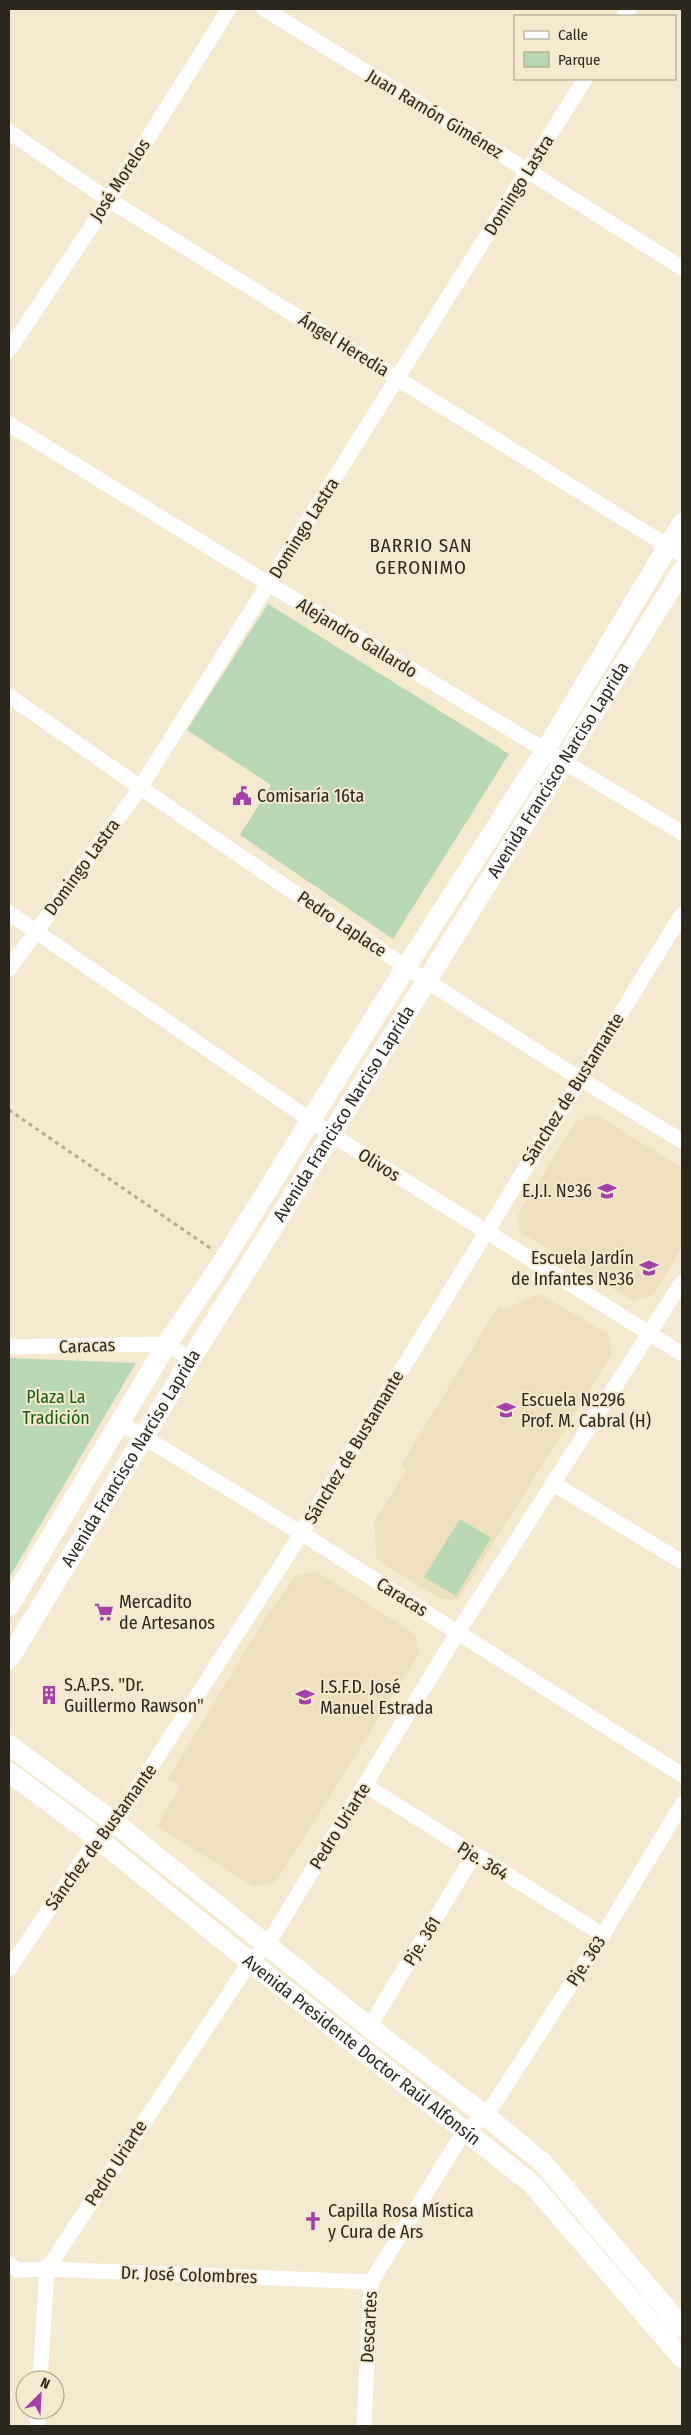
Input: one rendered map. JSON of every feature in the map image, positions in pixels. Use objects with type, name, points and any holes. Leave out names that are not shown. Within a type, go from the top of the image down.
[{"type":"main road","name":"Avenida Francisco Narciso Laprida","points":[[9,1606],[167,1344],[225,1258],[406,967],[675,550],[682,523]]},
{"type":"main road","name":"Avenida Francisco Narciso Laprida","points":[[9,1659],[145,1438],[191,1359],[682,571]]},
{"type":"main road","name":"Avenida Presidente Doctor Raúl Alfonsín","points":[[9,1745],[115,1823],[369,2027],[486,2116],[542,2163],[682,2327]]},
{"type":"main road","name":"Avenida Presidente Doctor Raúl Alfonsín","points":[[9,1772],[97,1838],[250,1962],[531,2183],[682,2358]]},
{"type":"street","name":"José Morelos","points":[[9,350],[108,200],[229,9]]},
{"type":"street","name":"Juan Ramón Giménez","points":[[264,9],[682,268]]},
{"type":"street","name":"Domingo Lastra","points":[[9,969],[140,788],[585,80]]},
{"type":"street","name":"Ángel Heredia","points":[[9,132],[108,200],[675,550]]},
{"type":"street","name":"Alejandro Gallardo","points":[[9,424],[269,584],[682,833]]},
{"type":"street","name":"Pedro Laplace","points":[[9,696],[140,788],[426,981],[579,1079],[682,1142]]},
{"type":"street","name":"Olivos","points":[[9,914],[332,1135],[682,1354]]},
{"type":"street","name":"Sánchez de Bustamante","points":[[9,1969],[97,1838],[115,1823],[301,1533],[682,914]]},
{"type":"street","name":"Pedro Uriarte","points":[[46,2269],[250,1962],[267,1945],[458,1632],[682,1282]]},
{"type":"street","points":[[167,1344],[191,1359]]},
{"type":"street","name":"Caracas","points":[[9,1347],[167,1344]]},
{"type":"street","name":"Caracas","points":[[119,1422],[301,1533],[682,1775]]},
{"type":"street","points":[[554,1484],[682,1562]]},
{"type":"street","name":"Pje. 364","points":[[365,1784],[474,1855],[603,1935]]},
{"type":"street","name":"Pje. 363","points":[[486,2116],[603,1935],[682,1804]]},
{"type":"street","name":"Pje. 361","points":[[369,2027],[474,1855]]},
{"type":"street","name":"Descartes","points":[[364,2426],[371,2282],[465,2130],[486,2116]]},
{"type":"street","name":"Dr. José Colombres","points":[[9,2264],[18,2270],[46,2269],[371,2282]]},
{"type":"street","points":[[41,2370],[46,2269]]},
{"type":"path","points":[[9,1110],[225,1258]]},
{"type":"shaded area","name":"E.J.I. Nº36","points":[[595,1114],[682,1168],[682,1246],[654,1295],[633,1301],[519,1231],[518,1215],[576,1121]]},
{"type":"shaded area","name":"Escuela Nº296 Prof. M. Cabral (H)","points":[[539,1294],[609,1334],[611,1355],[458,1600],[439,1598],[376,1559],[374,1521],[407,1470],[401,1465],[499,1305],[506,1309]]},
{"type":"shaded area","name":"I.S.F.D. José Manuel Estrada","points":[[317,1572],[415,1634],[419,1654],[276,1882],[254,1887],[157,1826],[180,1786],[168,1779],[266,1617],[296,1575]]},
{"type":"green space","points":[[268,604],[509,754],[393,939],[240,835],[271,785],[187,730]]},
{"type":"green space","name":"Plaza La Tradición","points":[[9,1358],[136,1363],[9,1578]]},
{"type":"green space","points":[[460,1519],[491,1538],[456,1596],[424,1577]]},
{"type":"place","name":"Comisaría 16ta","points":[[242,796]]},
{"type":"place","name":"E.J.I. Nº36","points":[[607,1191]]},
{"type":"place","name":"Escuela Jardín de Infantes Nº36","points":[[649,1268]]},
{"type":"place","name":"Escuela Nº296 Prof. M. Cabral (H)","points":[[506,1410]]},
{"type":"place","name":"Mercadito de Artesanos","points":[[104,1612]]},
{"type":"place","name":"S.A.P.S. \"Dr. Guillermo Rawson\"","points":[[49,1695]]},
{"type":"place","name":"I.S.F.D. José Manuel Estrada","points":[[305,1697]]},
{"type":"place","name":"Capilla Rosa Mística y Cura de Ars","points":[[313,2221]]},
{"type":"district","name":"BARRIO SAN GERONIMO","points":[[421,556]]}]
